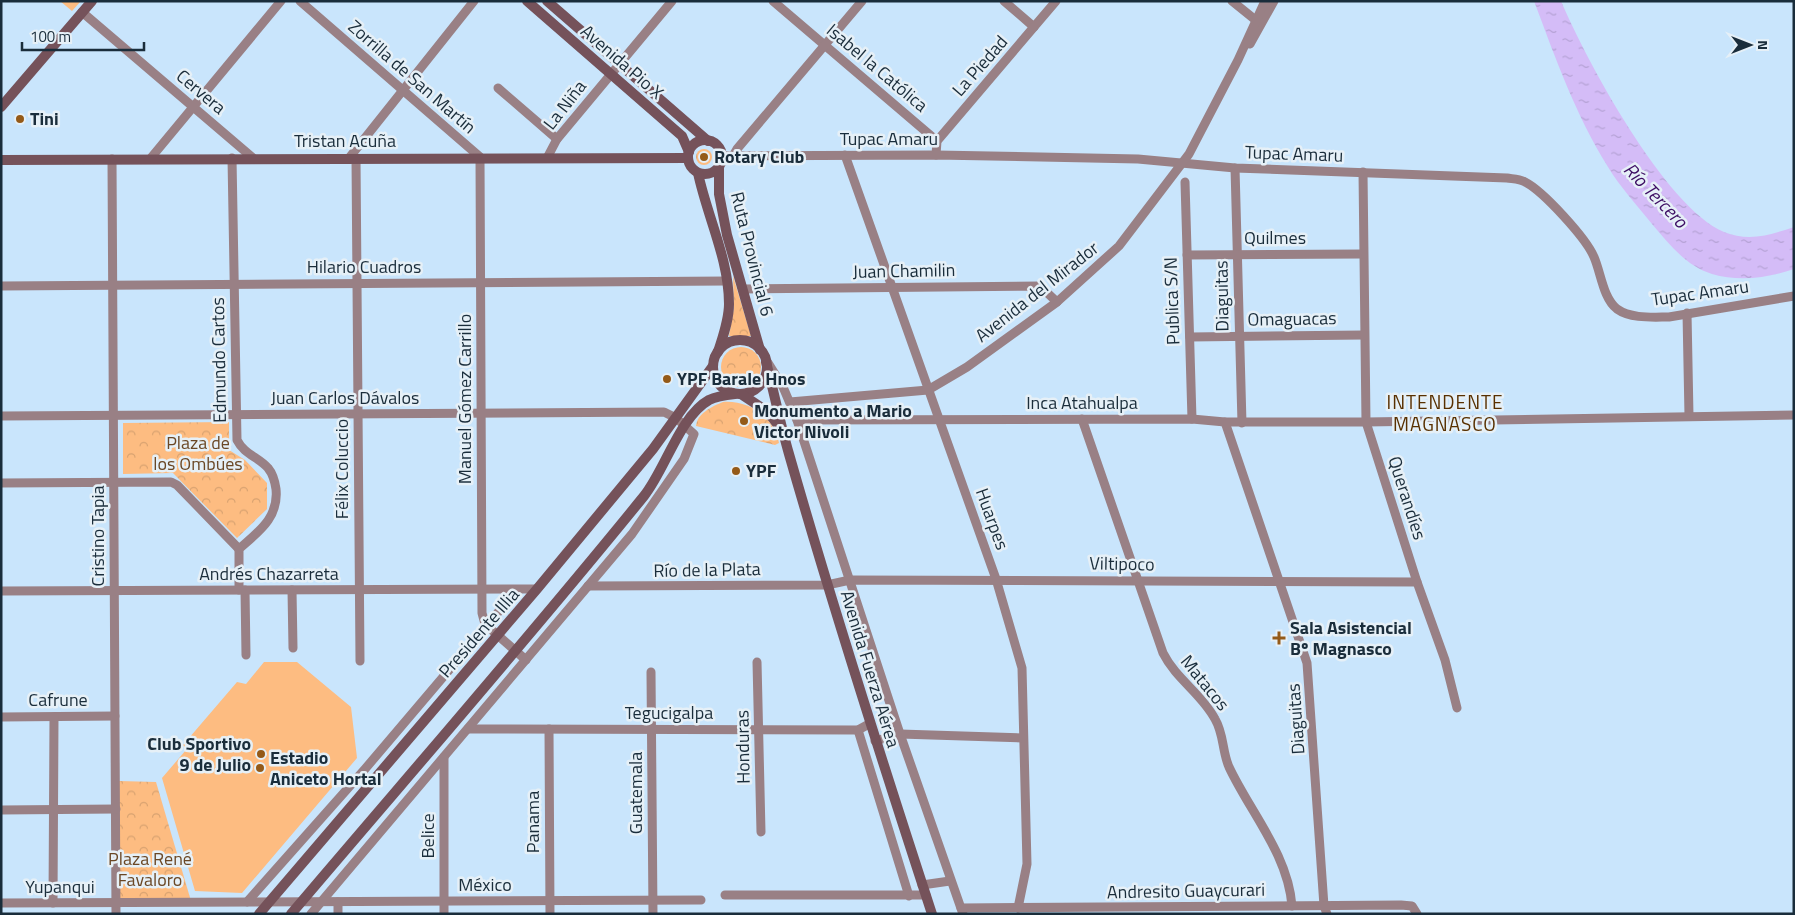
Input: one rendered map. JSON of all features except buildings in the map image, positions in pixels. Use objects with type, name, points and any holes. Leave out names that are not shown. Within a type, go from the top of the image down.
[{"type":"main road","points":[[1,107],[92,1]]},
{"type":"main road","name":"Avenida Pio X","points":[[527,1],[682,136],[689,155]]},
{"type":"main road","name":"Avenida Pio X","points":[[547,1],[708,140]]},
{"type":"main road","points":[[708,140],[718,146],[721,162],[710,173],[698,173],[691,167],[689,155],[699,142],[708,140]]},
{"type":"main road","name":"Tristan Acuña","points":[[1,160],[547,158],[689,155]]},
{"type":"main road","name":"Ruta Provincial 6","points":[[721,162],[718,182],[727,236],[764,357],[783,432]]},
{"type":"main road","name":"Ruta Provincial 6","points":[[698,173],[727,281],[729,304],[727,325],[718,352]]},
{"type":"main road","points":[[291,914],[516,651],[646,493],[659,475],[685,426],[709,401],[738,394],[749,392],[761,384],[765,377],[764,357],[754,344],[738,340],[730,342],[718,352],[713,366],[716,380],[721,386],[738,394],[768,412],[783,432]]},
{"type":"main road","name":"Presidente Illia","points":[[259,914],[537,589],[676,418],[713,366]]},
{"type":"main road","name":"Avenida Fuerza Aérea","points":[[783,432],[869,724],[932,914]]},
{"type":"street","points":[[150,159],[191,106],[281,1]]},
{"type":"street","name":"Zorrilla de San Martín","points":[[300,1],[480,157]]},
{"type":"street","points":[[352,158],[403,89],[474,1]]},
{"type":"street","name":"La Niña","points":[[547,158],[557,139],[672,1]]},
{"type":"street","name":"Isabel la Católica","points":[[773,1],[937,141]]},
{"type":"street","points":[[734,156],[737,149],[862,1]]},
{"type":"street","points":[[1004,1],[1034,27]]},
{"type":"street","name":"La Piedad","points":[[937,141],[1056,1]]},
{"type":"street","points":[[1232,1],[1258,23]]},
{"type":"street","name":"Avenida del Mirador","points":[[1258,23],[1265,1]]},
{"type":"street","name":"Avenida del Mirador","points":[[790,402],[928,390],[967,367],[1056,302],[1119,246],[1182,162],[1195,143],[1258,23],[1274,1]]},
{"type":"street","name":"Cervera","points":[[82,12],[253,158]]},
{"type":"street","points":[[498,88],[557,139]]},
{"type":"street","points":[[936,155],[937,141]]},
{"type":"street","name":"Tupac Amaru","points":[[721,162],[734,156],[845,155],[1138,159],[1235,168],[1523,180],[1535,188],[1589,247],[1610,300],[1619,310],[1634,316],[1652,318],[1794,296]]},
{"type":"street","name":"Huarpes","points":[[845,155],[996,579],[1023,673],[1027,864],[1018,908]]},
{"type":"street","name":"Manuel Gómez Carrillo","points":[[480,157],[482,612],[485,624]]},
{"type":"street","name":"Edmundo Cartos","points":[[232,158],[235,415],[237,440],[240,447],[269,469],[275,481],[277,497],[270,520],[239,549]]},
{"type":"street","name":"Félix Coluccio","points":[[352,158],[357,284],[360,661]]},
{"type":"street","name":"Cristino Tapia","points":[[112,159],[116,914]]},
{"type":"street","name":"Diaguitas","points":[[1235,168],[1242,422]]},
{"type":"street","name":"Querandíes","points":[[1363,172],[1366,422],[1417,582],[1445,660],[1457,708]]},
{"type":"street","name":"Publica S/N","points":[[1185,182],[1192,419]]},
{"type":"street","name":"Quilmes","points":[[1187,255],[1363,254]]},
{"type":"street","name":"Hilario Cuadros","points":[[1,286],[727,281]]},
{"type":"street","name":"Juan Chamilin","points":[[744,289],[1040,286],[1056,302]]},
{"type":"street","points":[[1688,313],[1689,416]]},
{"type":"street","name":"Omaguacas","points":[[1190,337],[1364,335]]},
{"type":"street","points":[[764,357],[790,402],[797,420],[900,734],[962,911]]},
{"type":"street","name":"Juan Carlos Dávalos","points":[[1,416],[664,412],[676,418],[685,426]]},
{"type":"street","name":"Inca Atahualpa","points":[[797,420],[1192,419],[1225,422],[1366,422],[1794,415]]},
{"type":"street","name":"Matacos","points":[[1082,419],[1163,653],[1170,669],[1215,718],[1222,733],[1229,767],[1262,824],[1290,886],[1292,906]]},
{"type":"street","name":"Diaguitas","points":[[1225,422],[1307,663],[1326,910]]},
{"type":"street","points":[[310,914],[632,534],[684,460],[694,434],[685,426]]},
{"type":"street","points":[[1,483],[171,482],[177,485],[239,549],[246,655]]},
{"type":"street","name":"Viltipoco","points":[[827,585],[850,580],[996,579],[1417,582]]},
{"type":"street","name":"Río de la Plata","points":[[588,586],[827,585]]},
{"type":"street","name":"Andrés Chazarreta","points":[[1,591],[537,589]]},
{"type":"street","points":[[292,590],[293,648]]},
{"type":"street","points":[[247,902],[365,768],[446,674],[485,624],[516,590]]},
{"type":"street","points":[[485,624],[526,660]]},
{"type":"street","name":"Honduras","points":[[757,662],[761,832]]},
{"type":"street","name":"Guatemala","points":[[651,672],[654,914]]},
{"type":"street","name":"Cafrune","points":[[1,717],[115,716]]},
{"type":"street","points":[[53,903],[54,717]]},
{"type":"street","name":"Tegucigalpa","points":[[468,729],[858,730],[869,724]]},
{"type":"street","name":"Panama","points":[[549,729],[550,914]]},
{"type":"street","points":[[858,730],[909,896]]},
{"type":"street","points":[[875,741],[900,734],[1023,738]]},
{"type":"street","name":"Belice","points":[[444,757],[444,914]]},
{"type":"street","points":[[365,768],[376,778]]},
{"type":"street","points":[[1,810],[116,809]]},
{"type":"street","points":[[725,895],[909,896],[950,881]]},
{"type":"street","name":"México","points":[[269,902],[701,900]]},
{"type":"street","name":"Yupanqui","points":[[1,903],[269,902]]},
{"type":"street","points":[[338,902],[338,914]]},
{"type":"street","name":"Andresito Guaycurari","points":[[962,911],[1018,908],[1292,906],[1326,910],[1414,910]]},
{"type":"green space","points":[[60,1],[81,1],[72,11]]},
{"type":"green space","points":[[701,149],[707,149],[712,154],[710,163],[701,165],[696,160],[696,154]]},
{"type":"green space","points":[[733,276],[751,336],[729,336],[734,308]]},
{"type":"green space","points":[[745,347],[752,350],[758,356],[761,367],[760,375],[752,384],[745,387],[737,387],[730,384],[722,375],[721,363],[724,356],[733,348]]},
{"type":"green space","points":[[723,402],[742,404],[759,412],[772,425],[779,443],[775,445],[696,426],[702,414]]},
{"type":"green space","name":"Plaza de los Ombúes","points":[[229,422],[229,450],[245,460],[267,483],[267,509],[237,538],[173,473],[123,474],[123,423]]},
{"type":"green space","name":"Estadio Aniceto Hortal","points":[[264,662],[297,662],[351,707],[357,758],[242,893],[195,891],[162,778],[186,750],[183,745],[237,682],[246,684]]},
{"type":"green space","name":"Plaza René Favaloro","points":[[119,781],[156,782],[191,901],[119,900]]},
{"type":"water","name":"Río Tercero","points":[[1534,1],[1561,1],[1608,93],[1653,163],[1677,194],[1701,217],[1724,232],[1733,235],[1742,237],[1759,236],[1794,227],[1794,269],[1774,275],[1753,278],[1722,276],[1694,266],[1672,246],[1623,189],[1596,148],[1567,86]]},
{"type":"place","name":"Tini","points":[[20,119]]},
{"type":"place","name":"Rotary Club","points":[[704,157]]},
{"type":"place","name":"YPF Barale Hnos","points":[[667,379]]},
{"type":"place","name":"Monumento a Mario Victor Nivoli","points":[[744,421]]},
{"type":"place","name":"YPF","points":[[736,471]]},
{"type":"place","name":"Sala Asistencial Bº Magnasco","points":[[1279,638]]},
{"type":"place","name":"Club Sportivo 9 de Julio","points":[[261,754]]},
{"type":"place","name":"Estadio Aniceto Hortal","points":[[260,768]]},
{"type":"district","name":"INTENDENTE MAGNASCO","points":[[1445,413]]}]
